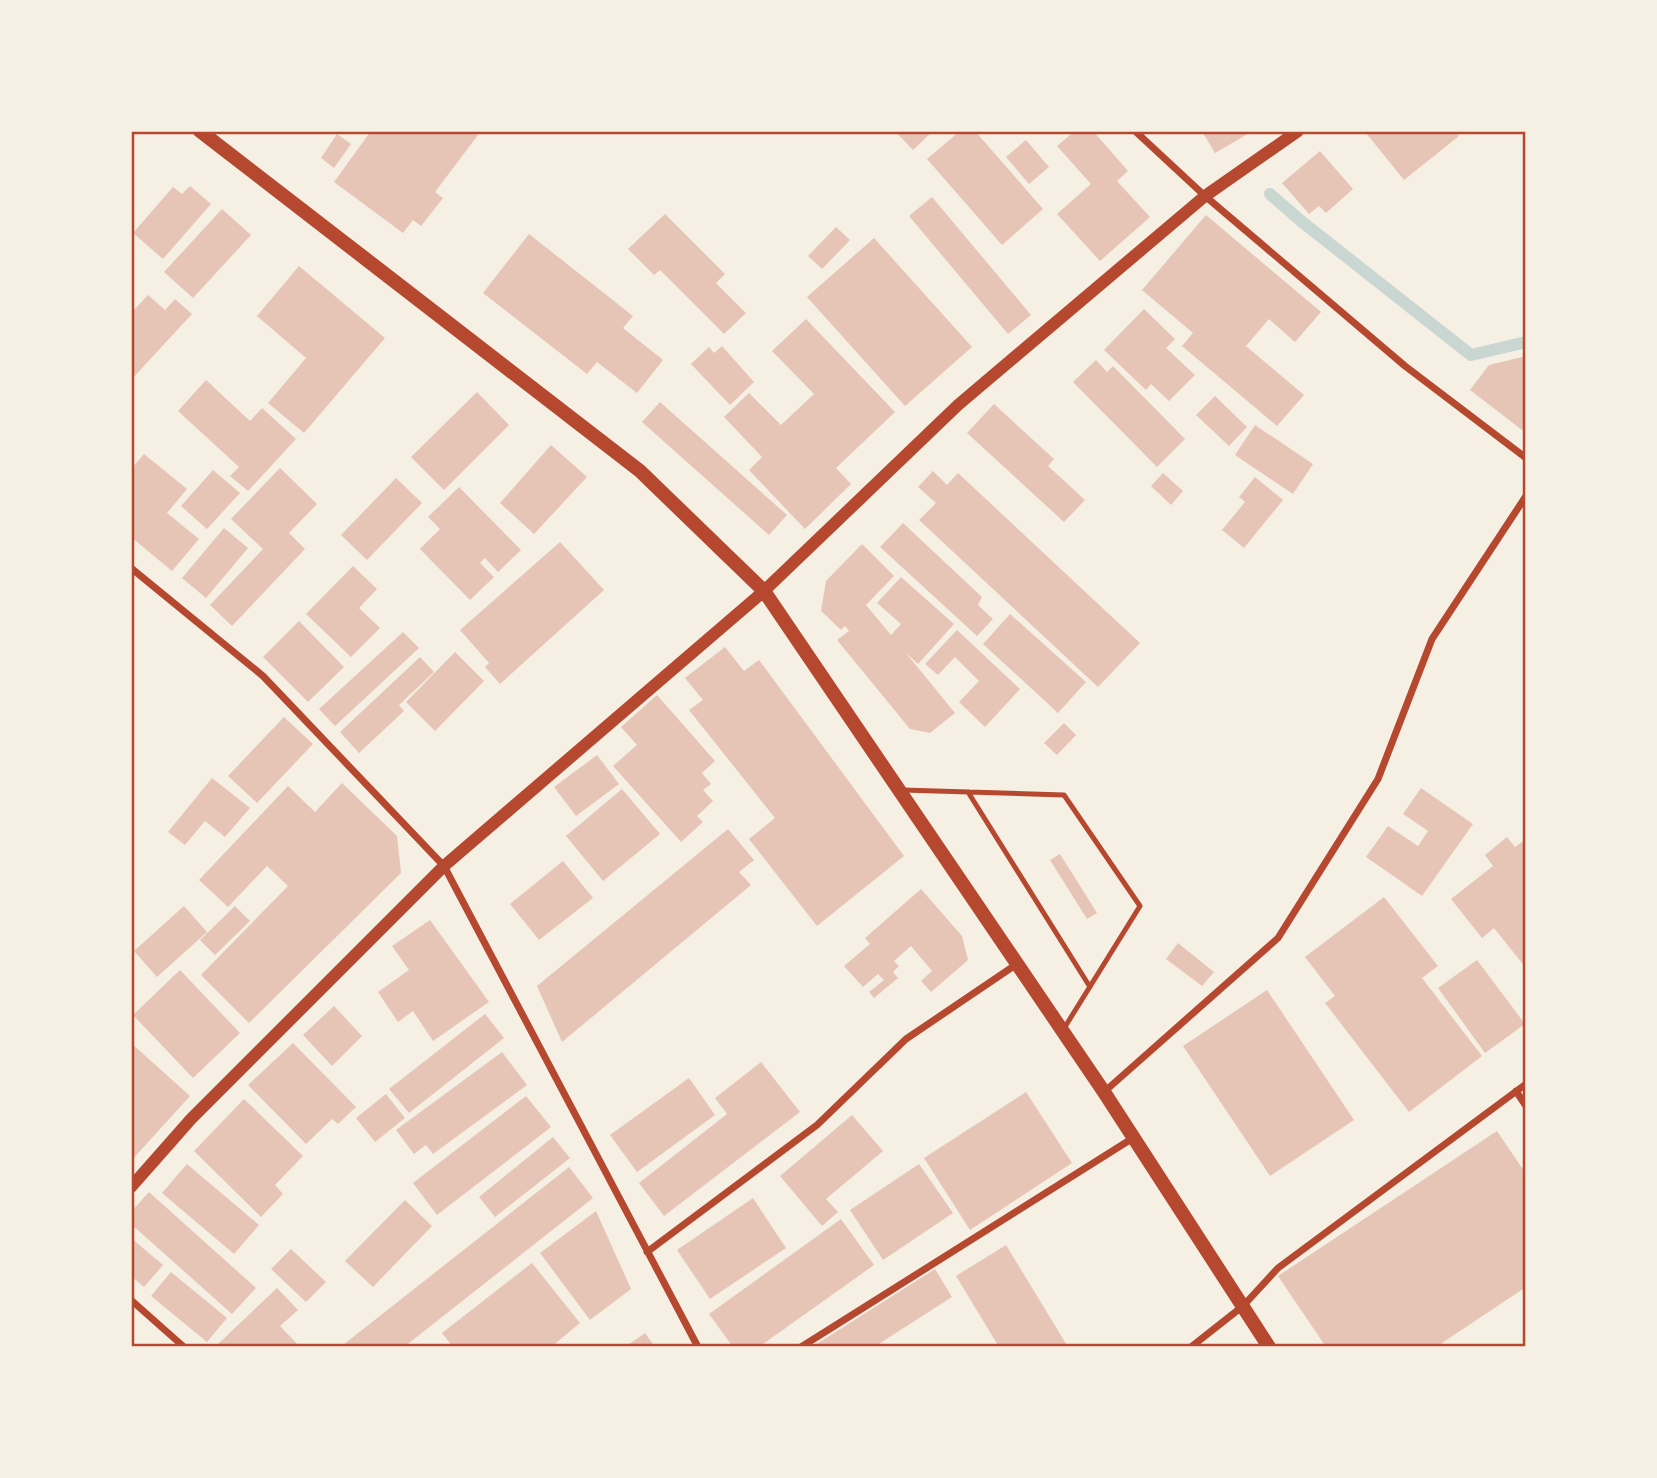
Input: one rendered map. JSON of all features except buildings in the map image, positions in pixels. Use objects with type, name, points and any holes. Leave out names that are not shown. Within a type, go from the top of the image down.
[{"type":"main road","points":[[200,131],[640,471],[764,591],[1104,1092],[1269,1347]]},
{"type":"street","points":[[1135,131],[1205,196],[1405,366],[1525,454]]},
{"type":"street","points":[[131,1187],[191,1119],[444,866],[764,591],[958,405],[1205,196],[1298,131]]},
{"type":"street","points":[[1104,1092],[1278,938],[1378,779],[1433,639],[1526,496]]},
{"type":"street","points":[[131,568],[263,676],[444,866],[698,1347]]},
{"type":"street","points":[[647,1252],[817,1125],[906,1039],[1017,964]]},
{"type":"street","points":[[1191,1347],[1243,1306],[1278,1268],[1526,1084]]},
{"type":"street","points":[[1516,1091],[1526,1105]]},
{"type":"street","points":[[801,1347],[1133,1138]]},
{"type":"street","points":[[131,1300],[184,1347]]},
{"type":"lane","points":[[900,790],[1064,795],[1140,906],[1063,1031]]},
{"type":"lane","points":[[968,792],[1090,988]]},
{"type":"waterway","points":[[1270,194],[1471,355],[1526,342]]}]
